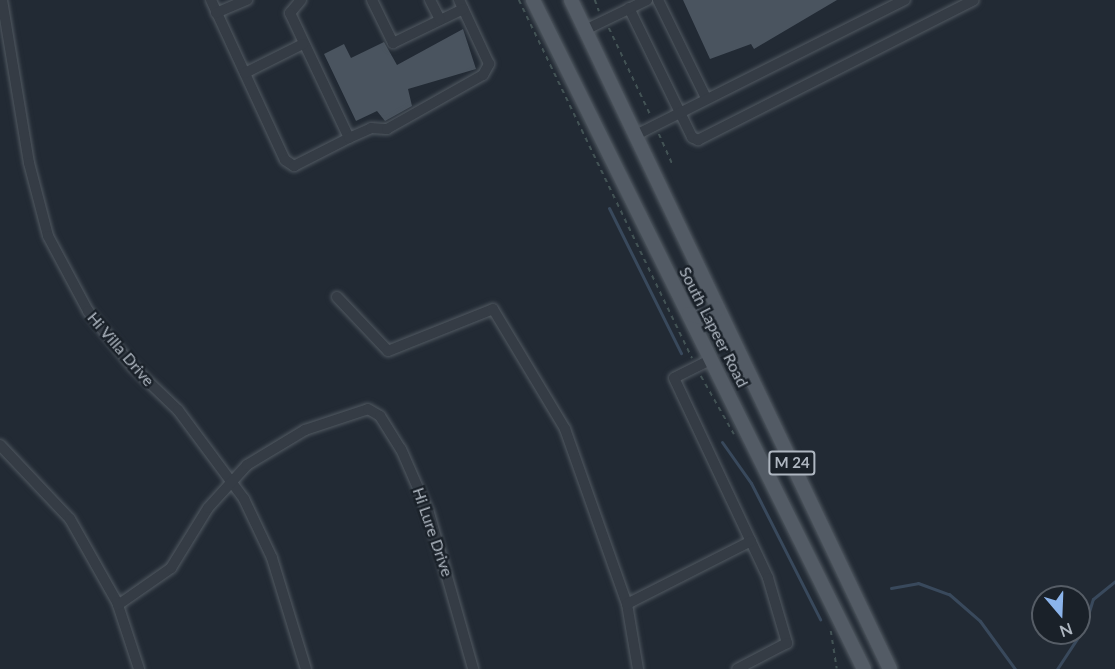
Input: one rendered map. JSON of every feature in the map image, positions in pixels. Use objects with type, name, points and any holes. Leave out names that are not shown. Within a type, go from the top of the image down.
[{"type":"main road","name":"South Lapeer Road","points":[[533,0],[861,664]]},
{"type":"main road","name":"South Lapeer Road","points":[[571,0],[887,663]]},
{"type":"main road","points":[[689,314],[705,318],[718,309]]},
{"type":"main road","points":[[861,664],[869,652],[887,663]]},
{"type":"street","name":"Hi Villa Drive","points":[[2,0],[29,163],[48,236],[88,310],[133,367],[178,410],[231,480],[272,558],[306,669]]},
{"type":"street","points":[[211,0],[285,160],[294,166],[371,128],[387,129],[483,75],[489,64],[461,4],[440,20],[393,44],[372,0]]},
{"type":"street","points":[[216,13],[247,0]]},
{"type":"street","points":[[301,0],[290,14],[349,138]]},
{"type":"street","points":[[430,0],[440,20]]},
{"type":"street","points":[[585,30],[646,0]]},
{"type":"street","points":[[658,0],[706,99]]},
{"type":"street","points":[[636,135],[905,0]]},
{"type":"street","points":[[629,8],[692,137],[699,140],[974,0]]},
{"type":"street","points":[[245,73],[303,44]]},
{"type":"street","points":[[337,297],[388,351],[493,309],[565,429],[627,604],[638,669]]},
{"type":"street","points":[[712,359],[674,378],[752,541],[787,643],[737,669]]},
{"type":"street","name":"Hi Lure Drive","points":[[231,480],[304,430],[368,409],[380,416],[401,449],[429,513],[473,669]]},
{"type":"street","points":[[0,445],[70,519],[118,605],[139,669]]},
{"type":"street","points":[[118,605],[156,582],[180,558],[208,508],[231,480]]},
{"type":"street","points":[[627,604],[752,541]]},
{"type":"path","points":[[519,0],[724,421]]},
{"type":"path","points":[[595,0],[673,166]]},
{"type":"path","points":[[836,665],[837,669]]},
{"type":"building","points":[[683,0],[837,0],[754,49],[751,44],[710,59]]},
{"type":"building","points":[[463,29],[476,69],[408,89],[412,106],[385,121],[377,111],[356,121],[324,54],[344,44],[351,58],[384,42],[397,65]]},
{"type":"waterway","points":[[609,208],[681,353]]},
{"type":"waterway","points":[[722,442],[751,483],[820,619]]},
{"type":"waterway","points":[[1057,669],[1084,628],[1093,599],[1115,581]]},
{"type":"waterway","points":[[891,588],[918,583],[949,594],[980,621],[1015,669]]}]
